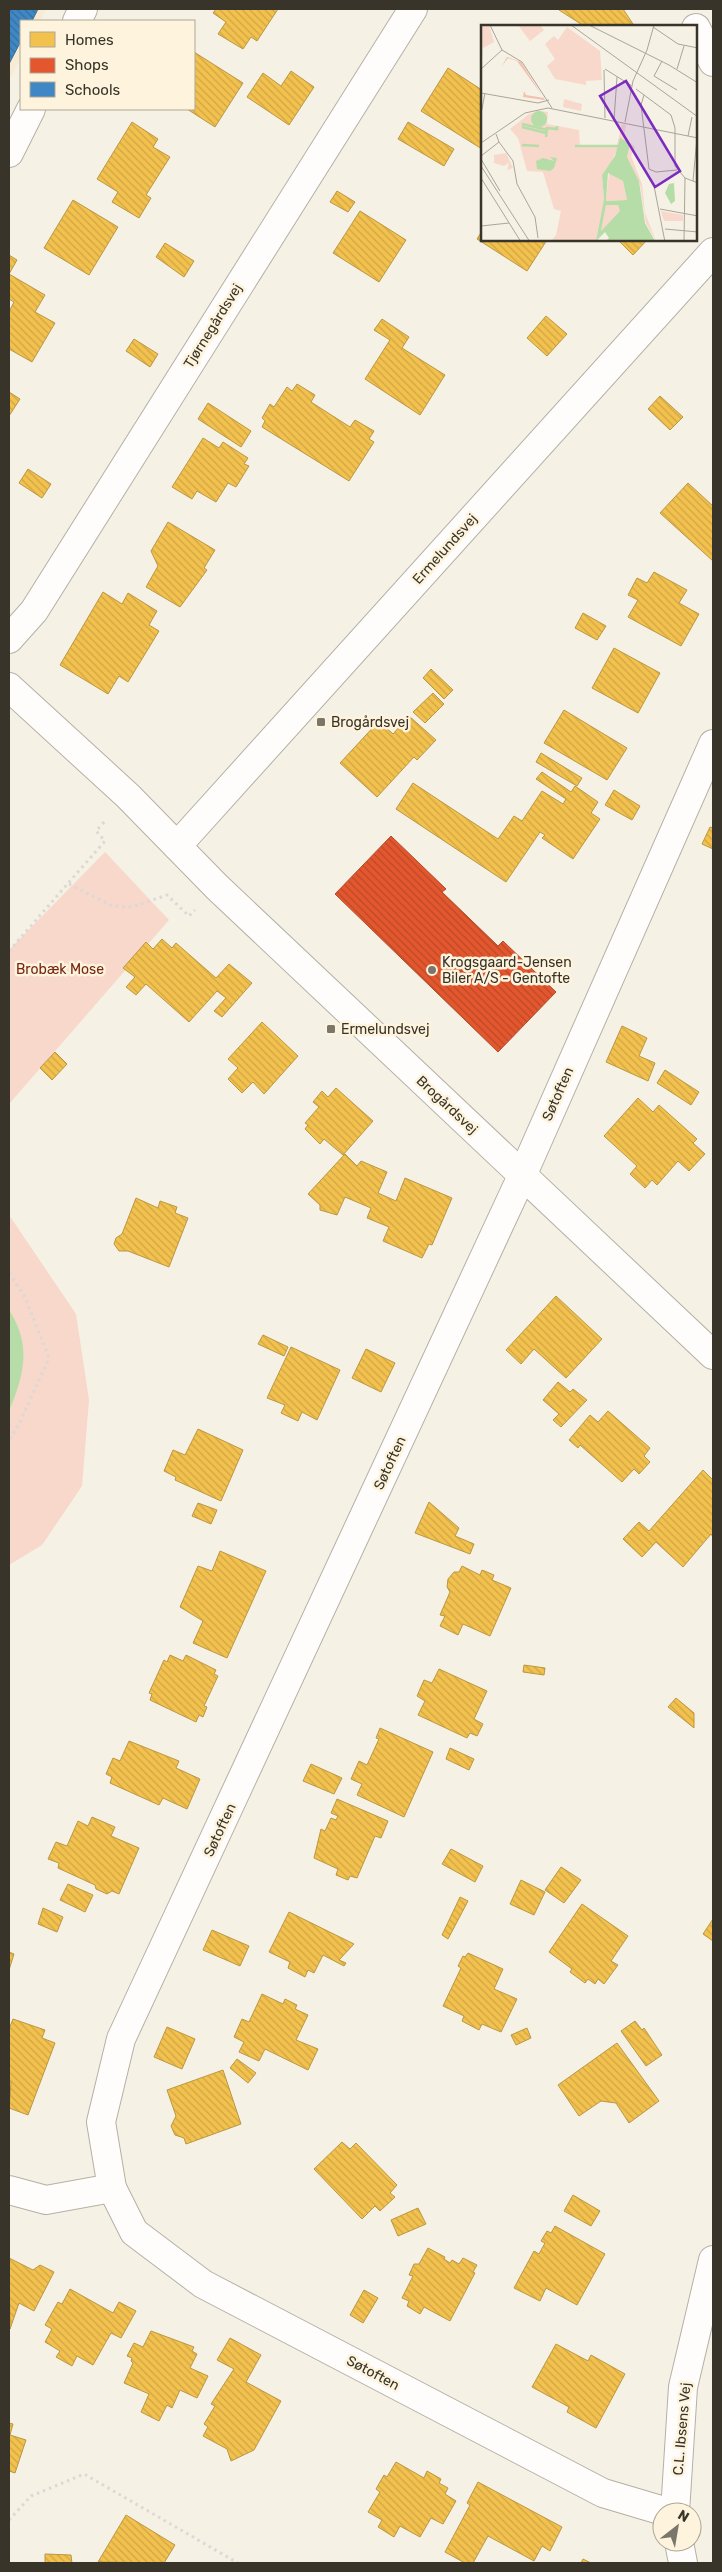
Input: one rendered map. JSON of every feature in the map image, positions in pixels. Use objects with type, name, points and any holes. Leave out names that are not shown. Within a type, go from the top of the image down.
[{"type":"street","name":"Tjørnegårdsvej","points":[[9,639],[34,611],[413,9]]},
{"type":"street","points":[[686,9],[694,25]]},
{"type":"street","points":[[697,31],[713,62]]},
{"type":"street","points":[[9,153],[30,110]]},
{"type":"street","name":"Ermelundsvej","points":[[177,846],[713,252]]},
{"type":"street","name":"Brogårdsvej","points":[[9,687],[128,796],[217,887],[713,1355]]},
{"type":"street","name":"Søtoften","points":[[652,2508],[603,2493],[203,2284],[134,2232],[112,2188],[101,2122],[121,2039],[522,1176],[713,744]]},
{"type":"street","points":[[9,2190],[46,2200],[112,2188]]},
{"type":"street","name":"C.L. Ibsens Vej","points":[[676,2502],[683,2387],[713,2260]]},
{"type":"path","points":[[9,951],[105,841],[96,831],[128,796]]},
{"type":"path","points":[[68,884],[112,906],[132,907],[166,895],[189,916],[217,887]]},
{"type":"path","points":[[9,1273],[25,1297],[49,1358],[20,1422],[9,1440]]},
{"type":"path","points":[[9,2520],[31,2496],[84,2474],[238,2563]]},
{"type":"shaded area","points":[[9,9],[46,9],[40,20],[20,20],[20,59],[11,77],[9,76]]},
{"type":"shaded area","points":[[9,1310],[21,1335],[23,1360],[19,1385],[9,1411]]},
{"type":"green space","name":"Brobæk Mose","points":[[105,852],[169,920],[9,1104],[9,950]]},
{"type":"green space","points":[[9,1215],[76,1314],[89,1400],[82,1486],[42,1545],[9,1565],[9,1411],[20,1380],[21,1338],[9,1310]]},
{"type":"building: Homes","points":[[216,9],[278,9],[257,41],[251,37],[243,49],[218,34],[226,22],[213,13]]},
{"type":"building: Homes","points":[[623,9],[633,24],[582,25],[559,10]]},
{"type":"building: Homes","points":[[195,53],[243,83],[215,127],[189,110],[195,110]]},
{"type":"building: Homes","points":[[448,68],[481,89],[481,148],[421,111]]},
{"type":"building: Homes","points":[[291,71],[314,87],[289,125],[247,97],[263,73],[281,86]]},
{"type":"building: Homes","points":[[132,122],[158,139],[153,147],[170,157],[146,195],[151,198],[139,218],[112,202],[118,192],[97,179]]},
{"type":"building: Homes","points":[[408,122],[454,149],[444,166],[398,139]]},
{"type":"building: Homes","points":[[337,191],[355,202],[348,212],[330,202]]},
{"type":"building: Homes","points":[[73,200],[118,227],[89,275],[44,248]]},
{"type":"building: Homes","points":[[360,211],[406,240],[379,282],[333,253]]},
{"type":"building: Homes","points":[[481,233],[481,241],[546,241],[527,271],[477,239]]},
{"type":"building: Homes","points":[[619,241],[646,241],[633,255]]},
{"type":"building: Homes","points":[[165,243],[194,261],[184,277],[156,257]]},
{"type":"building: Homes","points":[[9,255],[17,260],[9,274]]},
{"type":"building: Homes","points":[[9,274],[45,295],[35,312],[55,323],[32,362],[9,349],[9,312],[14,302],[9,299]]},
{"type":"building: Homes","points":[[546,316],[567,334],[547,356],[527,338]]},
{"type":"building: Homes","points":[[382,319],[409,337],[402,348],[445,375],[420,415],[365,379],[390,340],[374,330]]},
{"type":"building: Homes","points":[[134,339],[158,354],[150,367],[126,351]]},
{"type":"building: Homes","points":[[297,384],[315,395],[311,402],[350,427],[355,420],[374,431],[369,439],[374,442],[349,481],[262,427],[265,421],[262,418],[270,404],[274,407],[287,387],[292,391]]},
{"type":"building: Homes","points":[[9,392],[20,399],[9,416]]},
{"type":"building: Homes","points":[[660,396],[683,417],[670,430],[648,409]]},
{"type":"building: Homes","points":[[208,403],[251,431],[241,447],[198,419]]},
{"type":"building: Homes","points":[[203,438],[219,448],[223,442],[248,458],[244,464],[249,466],[236,487],[228,483],[216,502],[197,491],[192,499],[172,487]]},
{"type":"building: Homes","points":[[28,469],[51,484],[42,498],[19,483]]},
{"type":"building: Homes","points":[[688,483],[713,506],[713,561],[660,513]]},
{"type":"building: Homes","points":[[168,522],[215,550],[204,568],[207,570],[180,607],[146,587],[158,566],[151,551]]},
{"type":"building: Homes","points":[[654,572],[687,590],[679,603],[699,614],[681,646],[628,617],[638,600],[628,595],[637,578],[647,583]]},
{"type":"building: Homes","points":[[103,592],[122,604],[128,593],[157,611],[149,625],[159,631],[128,682],[119,676],[108,694],[60,665]]},
{"type":"building: Homes","points":[[583,613],[606,626],[597,640],[575,628]]},
{"type":"building: Homes","points":[[614,648],[660,673],[638,713],[592,688]]},
{"type":"building: Homes","points":[[431,669],[453,690],[444,699],[423,678]]},
{"type":"building: Homes","points":[[433,693],[444,704],[425,723],[413,712]]},
{"type":"building: Homes","points":[[564,710],[627,748],[607,780],[544,743]]},
{"type":"building: Homes","points":[[409,716],[436,740],[417,760],[414,757],[377,797],[340,763],[379,721],[393,734]]},
{"type":"building: Homes","points":[[541,753],[582,778],[577,786],[536,762]]},
{"type":"building: Homes","points":[[542,772],[571,792],[575,786],[598,802],[591,813],[600,819],[573,859],[542,838],[545,835],[540,832],[506,882],[396,809],[413,783],[498,839],[514,816],[522,821],[542,791],[563,804],[566,799],[536,779]]},
{"type":"building: Homes","points":[[614,790],[640,806],[632,820],[605,805]]},
{"type":"building: Homes","points":[[710,827],[713,828],[713,849],[702,844]]},
{"type":"building: Homes","points":[[162,939],[172,948],[176,943],[216,978],[229,964],[252,983],[222,1017],[214,1011],[226,998],[217,991],[189,1022],[146,984],[136,995],[126,987],[135,977],[123,968],[146,942],[153,949]]},
{"type":"building: Homes","points":[[262,1022],[298,1056],[264,1094],[253,1082],[242,1093],[228,1079],[238,1068],[228,1059]]},
{"type":"building: Homes","points":[[622,1026],[647,1038],[639,1056],[655,1063],[648,1081],[606,1062]]},
{"type":"building: Homes","points":[[55,1052],[67,1064],[52,1080],[40,1068]]},
{"type":"building: Homes","points":[[665,1070],[699,1092],[691,1105],[657,1083]]},
{"type":"building: Homes","points":[[336,1088],[373,1121],[343,1155],[324,1139],[320,1144],[305,1129],[308,1125],[305,1123],[319,1107],[313,1102],[322,1091],[328,1097]]},
{"type":"building: Homes","points":[[638,1098],[653,1112],[659,1105],[697,1139],[693,1143],[705,1154],[689,1171],[678,1161],[657,1185],[652,1180],[645,1188],[630,1174],[637,1166],[604,1136]]},
{"type":"building: Homes","points":[[345,1154],[357,1166],[361,1161],[387,1172],[378,1193],[396,1201],[405,1178],[452,1198],[432,1245],[429,1244],[422,1258],[383,1241],[389,1227],[367,1218],[371,1208],[345,1197],[337,1215],[320,1210],[320,1205],[308,1194]]},
{"type":"building: Homes","points":[[136,1198],[158,1208],[160,1201],[177,1207],[175,1213],[188,1218],[169,1267],[128,1251],[119,1251],[114,1244],[116,1238],[122,1234]]},
{"type":"building: Homes","points":[[556,1296],[602,1339],[566,1378],[534,1349],[521,1364],[506,1350]]},
{"type":"building: Homes","points":[[263,1335],[288,1347],[284,1356],[258,1344]]},
{"type":"building: Homes","points":[[291,1347],[340,1370],[317,1420],[302,1412],[298,1421],[281,1413],[285,1405],[267,1398]]},
{"type":"building: Homes","points":[[366,1349],[395,1363],[381,1392],[352,1378]]},
{"type":"building: Homes","points":[[558,1382],[570,1392],[573,1389],[587,1400],[561,1427],[553,1420],[559,1414],[543,1400]]},
{"type":"building: Homes","points":[[608,1411],[650,1448],[644,1456],[650,1462],[639,1474],[634,1469],[622,1482],[580,1445],[578,1448],[569,1440],[590,1415],[598,1422]]},
{"type":"building: Homes","points":[[198,1429],[243,1450],[221,1501],[175,1480],[176,1477],[164,1471],[173,1450],[185,1455]]},
{"type":"building: Homes","points":[[703,1470],[713,1480],[713,1537],[711,1534],[683,1567],[656,1542],[642,1557],[623,1539],[639,1522],[649,1531]]},
{"type":"building: Homes","points":[[429,1502],[459,1528],[455,1536],[474,1544],[470,1554],[415,1533]]},
{"type":"building: Homes","points":[[198,1503],[217,1510],[211,1524],[192,1516]]},
{"type":"building: Homes","points":[[220,1551],[266,1571],[227,1658],[193,1643],[203,1621],[180,1607],[198,1566],[212,1571]]},
{"type":"building: Homes","points":[[462,1566],[480,1575],[482,1570],[494,1575],[492,1580],[511,1588],[490,1636],[463,1624],[458,1635],[440,1626],[445,1616],[440,1615],[450,1592],[447,1587],[448,1579],[454,1572],[459,1572]]},
{"type":"building: Homes","points":[[170,1655],[183,1661],[186,1655],[216,1670],[214,1674],[218,1676],[204,1706],[207,1707],[203,1717],[199,1715],[196,1722],[150,1700],[152,1694],[149,1693],[164,1660],[167,1662]]},
{"type":"building: Homes","points":[[524,1665],[545,1668],[544,1675],[523,1672]]},
{"type":"building: Homes","points":[[439,1669],[487,1691],[474,1719],[483,1724],[477,1736],[470,1733],[467,1738],[418,1715],[425,1701],[417,1696],[424,1680],[432,1683]]},
{"type":"building: Homes","points":[[676,1698],[694,1713],[694,1728],[668,1707]]},
{"type":"building: Homes","points":[[380,1728],[433,1752],[404,1817],[357,1795],[362,1784],[351,1779],[359,1761],[367,1765],[379,1739],[376,1738]]},
{"type":"building: Homes","points":[[129,1741],[179,1761],[176,1768],[200,1779],[187,1809],[163,1798],[159,1805],[110,1783],[112,1777],[106,1774],[113,1758],[120,1761]]},
{"type":"building: Homes","points":[[450,1748],[474,1759],[469,1770],[446,1759]]},
{"type":"building: Homes","points":[[311,1764],[342,1778],[334,1794],[303,1781]]},
{"type":"building: Homes","points":[[337,1799],[388,1821],[381,1838],[375,1836],[357,1878],[350,1876],[348,1880],[336,1875],[338,1869],[314,1858],[321,1829],[325,1831],[331,1818],[336,1820],[338,1816],[331,1813]]},
{"type":"building: Homes","points":[[92,1817],[115,1827],[111,1836],[139,1848],[119,1894],[112,1891],[107,1894],[96,1889],[95,1885],[58,1868],[59,1863],[48,1859],[56,1842],[67,1846],[78,1821],[88,1826]]},
{"type":"building: Homes","points":[[451,1849],[483,1866],[475,1882],[442,1864]]},
{"type":"building: Homes","points":[[561,1867],[581,1880],[564,1903],[545,1890]]},
{"type":"building: Homes","points":[[521,1880],[545,1892],[534,1915],[510,1904]]},
{"type":"building: Homes","points":[[68,1884],[93,1895],[85,1912],[60,1900]]},
{"type":"building: Homes","points":[[460,1897],[468,1901],[448,1939],[442,1935]]},
{"type":"building: Homes","points":[[582,1904],[628,1936],[611,1961],[618,1965],[604,1984],[598,1979],[595,1984],[588,1979],[585,1983],[570,1972],[572,1969],[549,1952]]},
{"type":"building: Homes","points":[[43,1908],[63,1917],[57,1932],[38,1924]]},
{"type":"building: Homes","points":[[289,1912],[354,1944],[339,1960],[346,1963],[344,1966],[323,1955],[314,1973],[308,1970],[305,1977],[288,1968],[290,1962],[269,1952]]},
{"type":"building: Homes","points":[[713,1919],[713,1941],[703,1934]]},
{"type":"building: Homes","points":[[212,1930],[249,1946],[240,1966],[203,1950]]},
{"type":"building: Homes","points":[[9,1952],[14,1954],[9,1970]]},
{"type":"building: Homes","points":[[468,1953],[503,1969],[494,1989],[517,1999],[501,2032],[482,2024],[479,2030],[462,2021],[464,2016],[443,2006],[461,1968],[458,1966],[463,1956],[465,1957]]},
{"type":"building: Homes","points":[[262,1994],[283,2004],[285,1999],[297,2005],[295,2009],[308,2015],[296,2040],[318,2049],[308,2070],[265,2049],[259,2061],[239,2052],[244,2042],[234,2037],[242,2019],[249,2022]]},
{"type":"building: Homes","points":[[13,2019],[45,2030],[42,2038],[55,2043],[28,2115],[9,2108],[11,2082],[9,2082],[9,2029]]},
{"type":"building: Homes","points":[[635,2021],[642,2030],[644,2028],[662,2055],[646,2066],[621,2031]]},
{"type":"building: Homes","points":[[167,2027],[195,2039],[182,2069],[154,2057]]},
{"type":"building: Homes","points":[[527,2028],[531,2038],[516,2045],[511,2035]]},
{"type":"building: Homes","points":[[617,2043],[659,2101],[629,2123],[616,2103],[601,2101],[579,2116],[558,2085]]},
{"type":"building: Homes","points":[[237,2059],[256,2073],[248,2083],[230,2068]]},
{"type":"building: Homes","points":[[223,2070],[241,2124],[186,2144],[184,2138],[175,2135],[171,2126],[176,2116],[167,2090]]},
{"type":"building: Homes","points":[[342,2142],[350,2149],[356,2143],[397,2185],[390,2193],[395,2197],[380,2211],[375,2206],[362,2219],[314,2169]]},
{"type":"building: Homes","points":[[573,2195],[600,2211],[591,2226],[564,2211]]},
{"type":"building: Homes","points":[[418,2208],[426,2224],[398,2236],[391,2220]]},
{"type":"building: Homes","points":[[555,2226],[605,2254],[577,2305],[546,2288],[540,2301],[514,2288],[534,2251],[539,2254],[545,2243],[541,2241],[547,2231],[551,2233]]},
{"type":"building: Homes","points":[[428,2248],[445,2257],[444,2259],[450,2263],[452,2260],[459,2264],[463,2258],[477,2265],[473,2272],[475,2273],[450,2321],[424,2307],[420,2314],[407,2306],[409,2301],[402,2298],[413,2276],[409,2275],[414,2264],[419,2264]]},
{"type":"building: Homes","points":[[9,2258],[33,2270],[40,2265],[54,2272],[34,2311],[19,2303],[10,2329]]},
{"type":"building: Homes","points":[[70,2289],[113,2313],[119,2302],[136,2311],[121,2338],[111,2333],[93,2365],[77,2356],[72,2366],[56,2357],[60,2351],[45,2342],[52,2329],[45,2325],[58,2302],[62,2304]]},
{"type":"building: Homes","points":[[364,2290],[378,2298],[363,2323],[350,2315]]},
{"type":"building: Homes","points":[[151,2331],[194,2347],[192,2351],[197,2354],[190,2368],[208,2376],[197,2398],[180,2390],[172,2408],[167,2405],[159,2421],[141,2412],[149,2394],[124,2383],[133,2363],[131,2361],[132,2358],[127,2356],[134,2343],[143,2347]]},
{"type":"building: Homes","points":[[230,2338],[261,2355],[246,2382],[281,2401],[254,2450],[231,2461],[227,2449],[203,2436],[208,2427],[204,2424],[215,2406],[211,2404],[234,2369],[217,2360]]},
{"type":"building: Homes","points":[[556,2344],[588,2361],[591,2355],[625,2374],[596,2428],[567,2412],[569,2407],[532,2387]]},
{"type":"building: Homes","points":[[9,2423],[13,2424],[10,2435],[26,2440],[15,2473],[9,2471]]},
{"type":"building: Homes","points":[[396,2462],[424,2478],[427,2471],[441,2479],[439,2483],[448,2488],[445,2494],[456,2501],[443,2524],[431,2518],[420,2537],[400,2526],[394,2537],[378,2527],[382,2520],[368,2512],[380,2492],[376,2489],[384,2475],[387,2477]]},
{"type":"building: Homes","points":[[478,2482],[562,2527],[550,2551],[542,2546],[534,2561],[488,2536],[473,2563],[465,2563],[445,2552],[470,2505],[467,2503]]},
{"type":"building: Homes","points":[[126,2515],[175,2545],[164,2563],[98,2562]]},
{"type":"building: Homes","points":[[45,2554],[71,2555],[72,2563],[45,2563]]},
{"type":"building: Homes","points":[[583,2559],[591,2563],[581,2563]]},
{"type":"building: Shops","points":[[391,836],[446,889],[442,892],[498,946],[503,941],[556,992],[498,1052],[335,894]]},
{"type":"building: Schools","points":[[9,9],[38,9],[32,20],[20,20],[20,43],[9,64]]},
{"type":"place","name":"Brogårdsvej","points":[[321,722]]},
{"type":"place","name":"Krogsgaard-Jensen Biler A/S - Gentofte","points":[[432,970]]},
{"type":"place","name":"Ermelundsvej","points":[[331,1029]]}]
